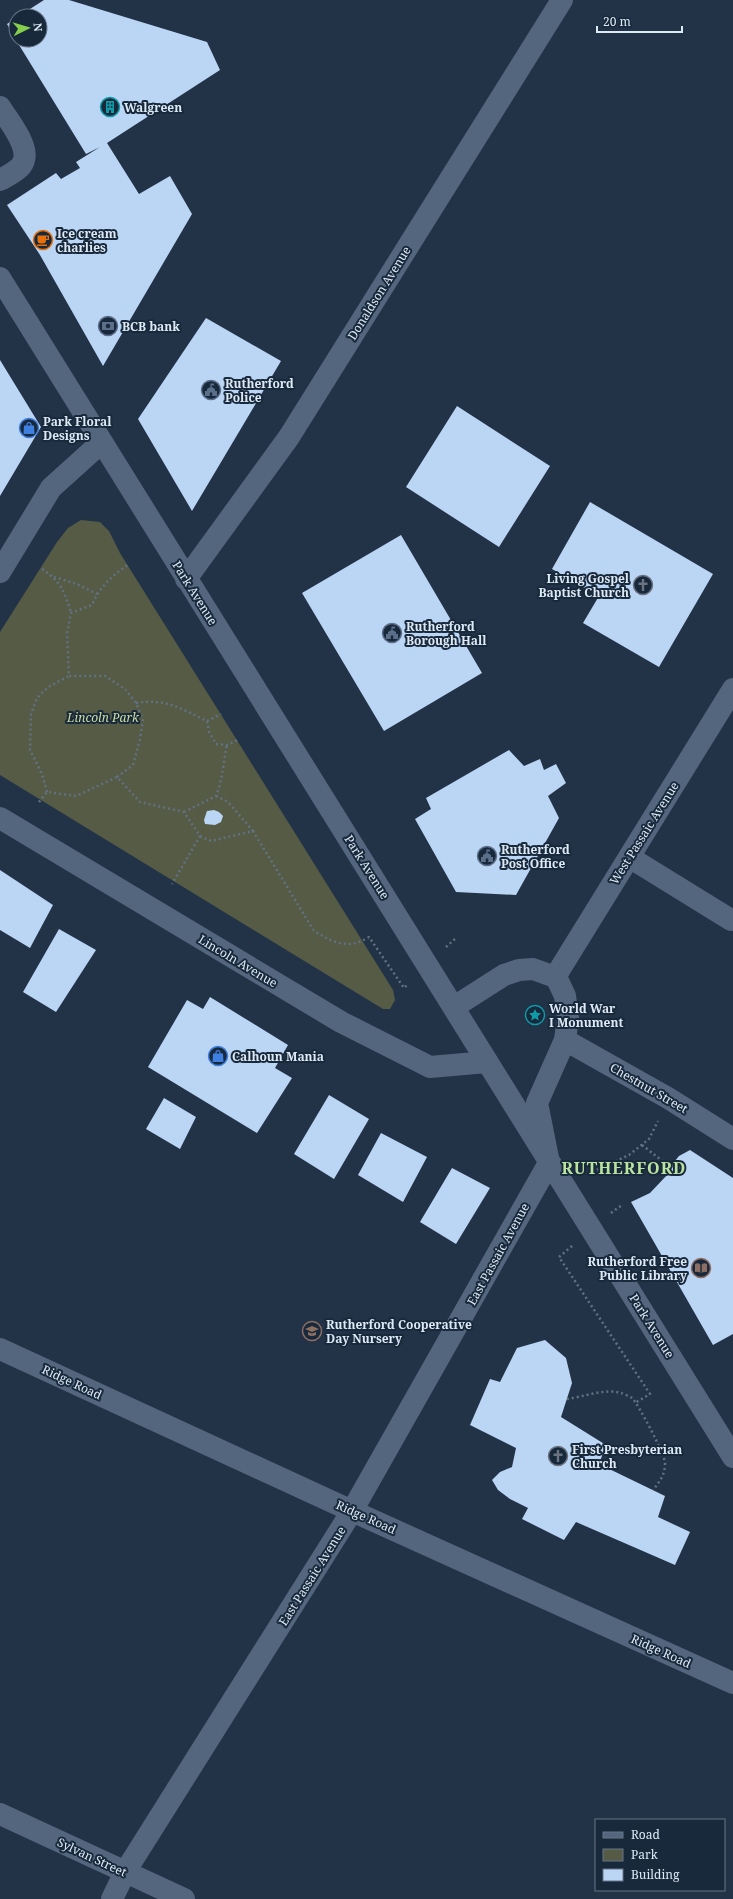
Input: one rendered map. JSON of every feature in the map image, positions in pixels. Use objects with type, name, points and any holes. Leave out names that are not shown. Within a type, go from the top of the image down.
[{"type":"street","name":"Donaldson Avenue","points":[[186,579],[288,437],[562,0]]},
{"type":"street","points":[[0,107],[24,145],[26,153],[25,159],[19,168],[0,180]]},
{"type":"street","name":"Park Avenue","points":[[0,278],[733,1457]]},
{"type":"street","points":[[0,572],[51,488],[102,442]]},
{"type":"street","name":"West Passaic Avenue","points":[[555,977],[733,689]]},
{"type":"street","name":"Lincoln Avenue","points":[[0,818],[341,1022],[430,1067],[487,1062]]},
{"type":"street","points":[[629,857],[731,920]]},
{"type":"street","points":[[454,1007],[504,975],[519,970],[533,969],[555,977],[565,996],[568,1018],[565,1040],[537,1103],[549,1163]]},
{"type":"street","name":"Chestnut Street","points":[[565,1040],[668,1098],[733,1139]]},
{"type":"street","name":"East Passaic Avenue","points":[[112,1899],[125,1872],[352,1511],[549,1163]]},
{"type":"street","name":"Ridge Road","points":[[0,1349],[352,1511],[733,1683]]},
{"type":"street","name":"Sylvan Street","points":[[0,1814],[184,1899]]},
{"type":"path","points":[[71,613],[92,605],[97,594],[111,577],[129,564]]},
{"type":"path","points":[[42,569],[54,577],[77,584],[97,594]]},
{"type":"path","points":[[54,577],[65,592],[71,613],[67,633],[69,676]]},
{"type":"path","points":[[69,676],[105,676],[125,689],[136,703],[143,720],[133,765],[117,776],[76,796],[47,792],[42,774],[30,750],[31,714],[37,698],[50,686],[69,676]]},
{"type":"path","points":[[136,703],[152,700],[177,706],[207,721]]},
{"type":"path","points":[[207,721],[221,714]]},
{"type":"path","points":[[207,721],[209,732],[216,744],[226,745],[238,740]]},
{"type":"path","points":[[117,776],[140,802],[184,812],[216,796],[222,782],[222,767],[226,745]]},
{"type":"path","points":[[39,802],[47,792]]},
{"type":"path","points":[[216,796],[228,802],[253,831],[314,931],[328,940],[343,944],[358,944],[369,937],[404,988],[427,964],[456,938]]},
{"type":"path","points":[[184,812],[200,836],[211,841],[253,831]]},
{"type":"path","points":[[172,884],[200,836]]},
{"type":"path","points":[[564,1185],[629,1155],[649,1139],[668,1098]]},
{"type":"path","points":[[642,1144],[670,1167]]},
{"type":"path","points":[[622,1205],[591,1229],[559,1257],[650,1394],[634,1403]]},
{"type":"path","points":[[567,1398],[588,1396],[604,1391],[620,1392],[631,1398],[643,1417],[665,1462],[663,1477],[653,1490]]},
{"type":"green space","name":"Lincoln Park","points":[[81,520],[100,522],[109,531],[120,553],[393,990],[395,1000],[390,1009],[383,1009],[0,775],[0,632],[57,542],[68,528]]},
{"type":"building","points":[[44,0],[69,0],[207,42],[220,70],[107,143],[139,194],[170,176],[192,214],[103,366],[40,255],[7,205],[56,173],[61,179],[80,168],[76,162],[100,147],[86,154],[21,48],[48,48],[48,8],[32,8]]},
{"type":"building","name":"Rutherford Police","points":[[206,318],[281,361],[192,511],[138,419]]},
{"type":"building","points":[[0,360],[41,427],[0,496]]},
{"type":"building","points":[[457,406],[550,466],[499,547],[406,487]]},
{"type":"building","name":"Living Gospel Baptist Church","points":[[590,502],[713,574],[659,667],[583,623],[599,596],[552,569]]},
{"type":"building","name":"Rutherford Borough Hall","points":[[401,535],[482,673],[384,731],[302,593]]},
{"type":"building","name":"Rutherford Post Office","points":[[509,750],[524,766],[540,759],[544,770],[556,764],[566,783],[548,796],[559,818],[516,895],[456,892],[415,819],[431,809],[426,798]]},
{"type":"building","points":[[214,810],[223,816],[221,822],[215,825],[205,824],[204,820],[207,811]]},
{"type":"building","points":[[0,870],[53,905],[30,948],[0,930]]},
{"type":"building","points":[[59,929],[96,950],[56,1012],[23,992]]},
{"type":"building","name":"Calhoun Mania","points":[[210,997],[288,1045],[275,1068],[292,1078],[257,1133],[148,1067],[187,1000],[203,1009]]},
{"type":"building","points":[[329,1095],[369,1119],[334,1179],[294,1154]]},
{"type":"building","points":[[164,1098],[196,1117],[180,1149],[146,1129]]},
{"type":"building","points":[[381,1133],[427,1157],[403,1202],[358,1175]]},
{"type":"building","name":"Rutherford Free Public Library","points":[[690,1150],[733,1178],[733,1334],[713,1345],[631,1202],[650,1193],[668,1174],[670,1167],[679,1156]]},
{"type":"building","points":[[452,1168],[490,1188],[456,1244],[420,1222]]},
{"type":"building","name":"First Presbyterian Church","points":[[545,1340],[566,1358],[572,1383],[561,1417],[606,1445],[599,1464],[665,1496],[658,1517],[690,1532],[675,1565],[576,1522],[564,1540],[522,1519],[528,1508],[510,1499],[498,1490],[492,1480],[500,1472],[512,1467],[516,1448],[470,1425],[490,1379],[500,1382],[517,1348]]},
{"type":"place","name":"Walgreen","points":[[110,107]]},
{"type":"place","name":"Ice cream charlies","points":[[43,240]]},
{"type":"place","name":"BCB bank","points":[[108,326]]},
{"type":"place","name":"Rutherford Police","points":[[211,390]]},
{"type":"place","name":"Park Floral Designs","points":[[29,428]]},
{"type":"place","name":"Living Gospel Baptist Church","points":[[643,585]]},
{"type":"place","name":"Rutherford Borough Hall","points":[[392,633]]},
{"type":"place","name":"Rutherford Post Office","points":[[487,856]]},
{"type":"place","name":"World War I Monument","points":[[535,1015]]},
{"type":"place","name":"Calhoun Mania","points":[[218,1056]]},
{"type":"place","name":"Rutherford Free Public Library","points":[[701,1268]]},
{"type":"place","name":"Rutherford Cooperative Day Nursery","points":[[312,1331]]},
{"type":"place","name":"First Presbyterian Church","points":[[558,1456]]},
{"type":"district","name":"RUTHERFORD","points":[[624,1168]]}]
